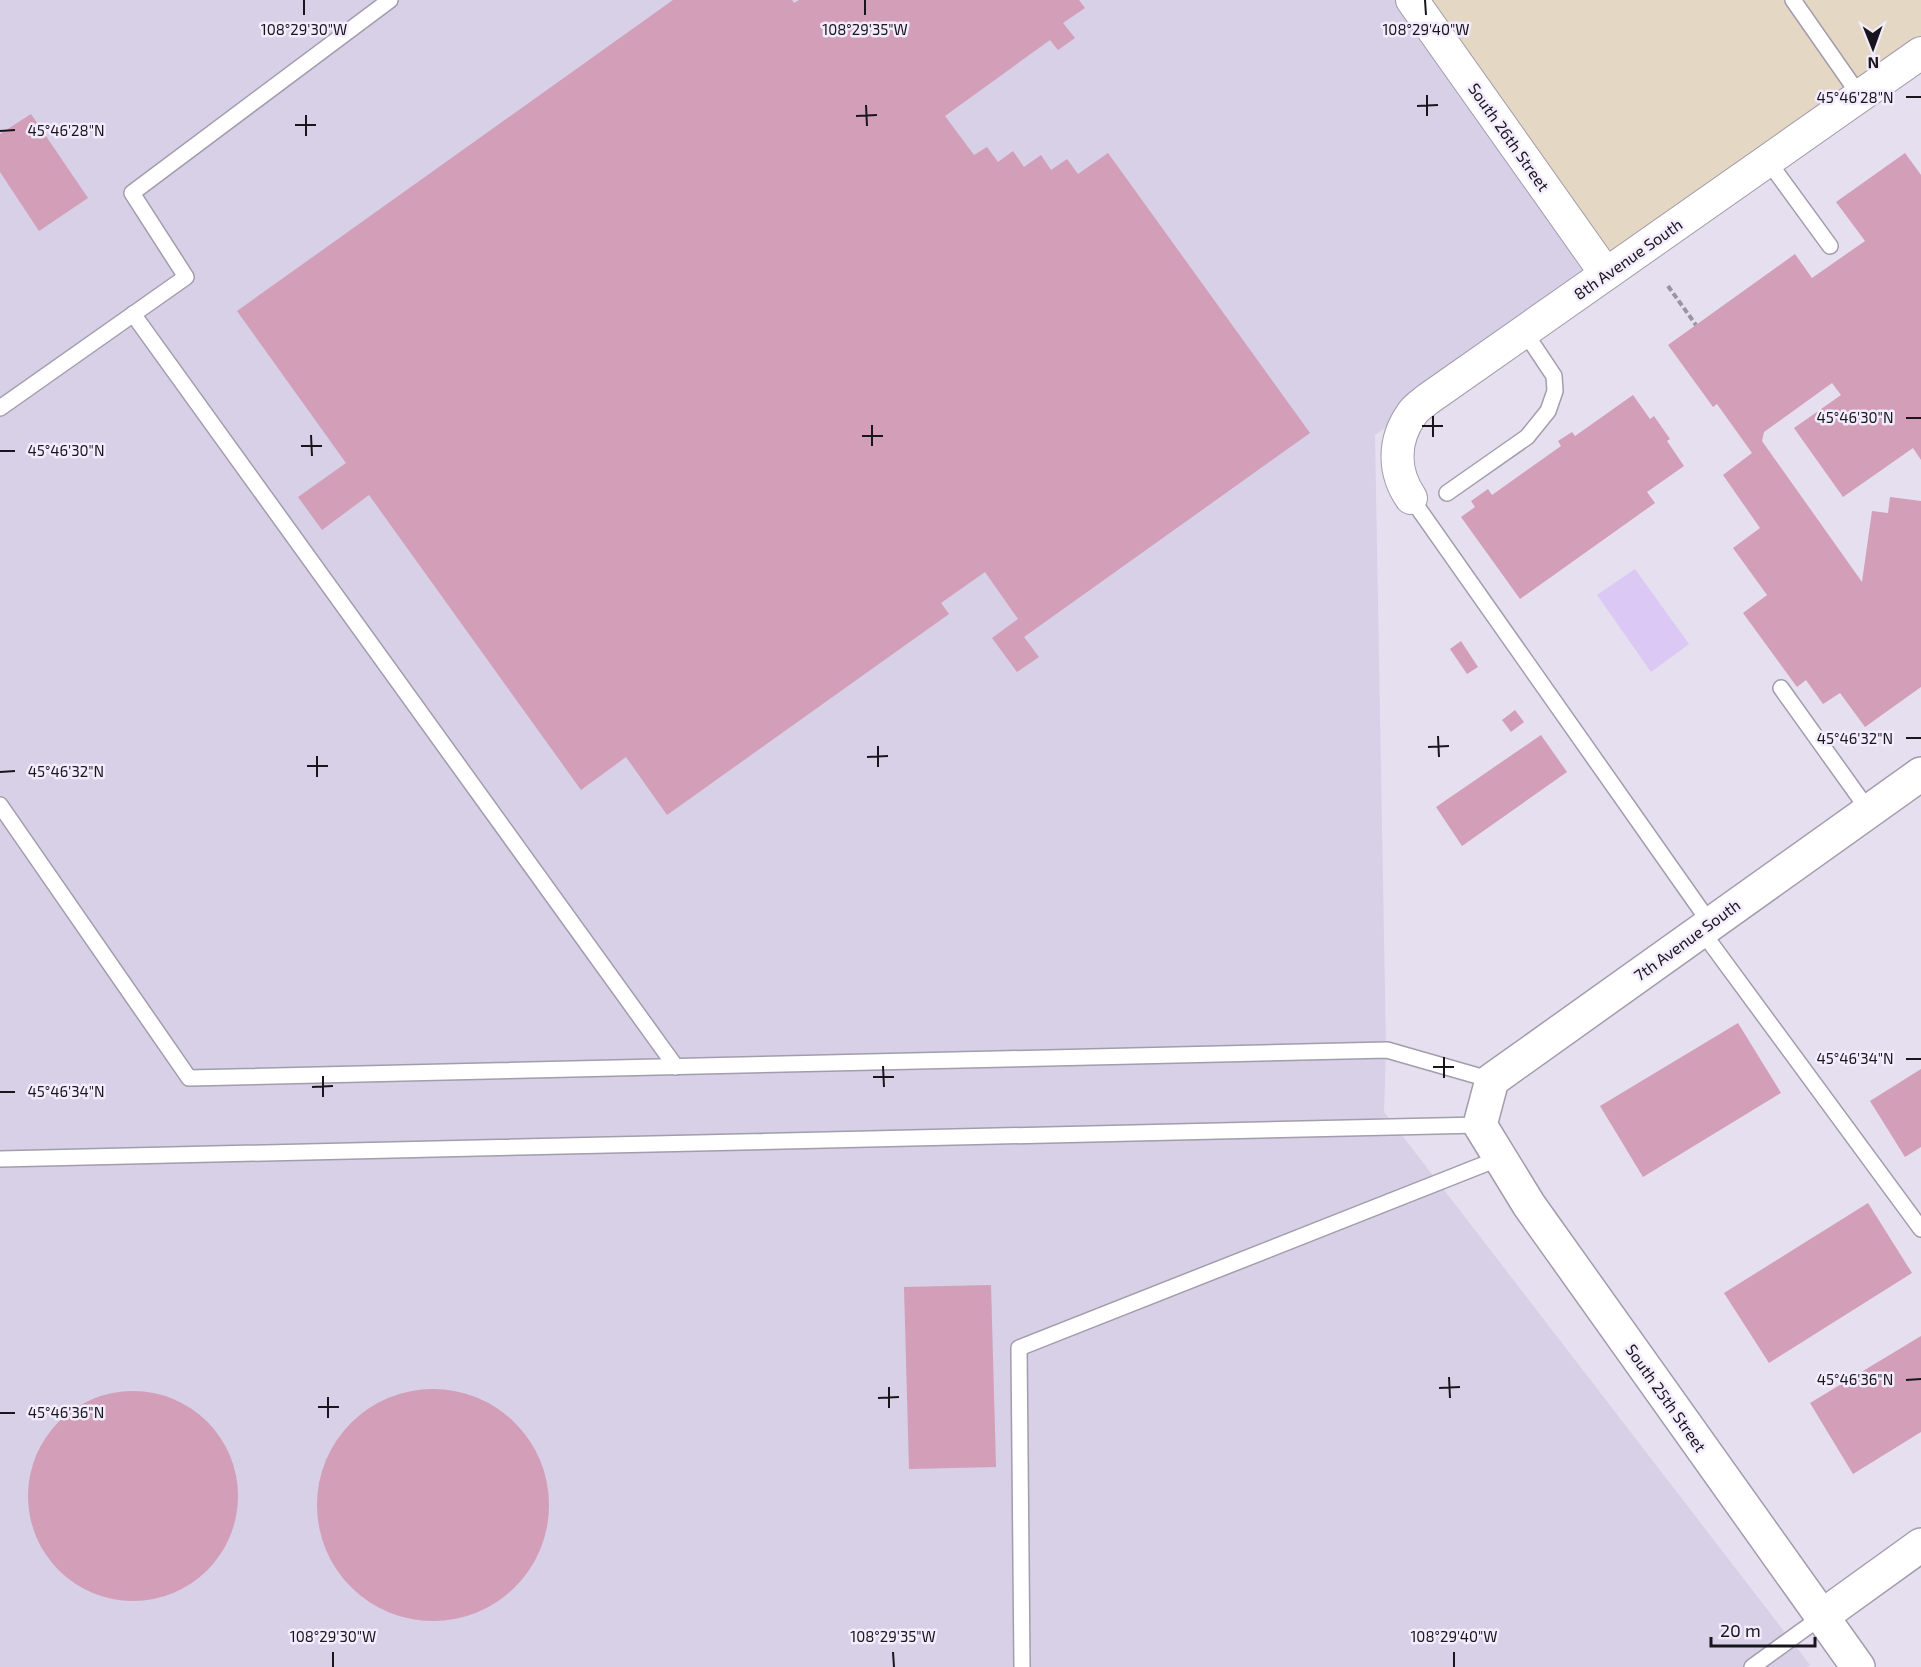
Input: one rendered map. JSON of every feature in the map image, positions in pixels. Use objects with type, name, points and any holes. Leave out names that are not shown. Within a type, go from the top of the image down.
[{"type":"street","name":"South 26th Street","points":[[1412,0],[1606,274]]},
{"type":"street","name":"8th Avenue South","points":[[1411,498],[1398,473],[1398,450],[1403,429],[1412,413],[1428,399],[1921,53]]},
{"type":"street","name":"7th Avenue South","points":[[1492,1080],[1921,774]]},
{"type":"street","points":[[1480,1125],[1492,1080]]},
{"type":"street","name":"South 25th Street","points":[[1480,1125],[1529,1205],[1858,1667]]},
{"type":"street","points":[[1821,1617],[1921,1545]]},
{"type":"lane","points":[[0,408],[186,276],[132,193],[390,0]]},
{"type":"lane","points":[[1793,0],[1860,96]]},
{"type":"lane","points":[[1768,161],[1830,246]]},
{"type":"lane","points":[[132,314],[676,1067]]},
{"type":"lane","points":[[1448,493],[1527,437],[1548,411],[1555,391],[1554,376],[1524,331]]},
{"type":"lane","points":[[1411,498],[1705,927],[1921,1229]]},
{"type":"lane","points":[[1781,688],[1869,811]]},
{"type":"lane","points":[[0,805],[189,1078],[1387,1050],[1492,1080]]},
{"type":"lane","points":[[0,1159],[1480,1125]]},
{"type":"lane","points":[[1022,1667],[1020,1348],[1500,1158]]},
{"type":"lane","points":[[1752,1667],[1821,1617]]},
{"type":"path","points":[[1668,286],[1696,325]]},
{"type":"shaded area","points":[[0,0],[1405,0],[1606,274],[1375,435],[1386,1049],[1384,1112],[1810,1665],[1807,1667],[0,1667]]},
{"type":"shaded area","points":[[1405,0],[1921,0],[1921,52],[1606,274]]},
{"type":"shaded area","points":[[1635,569],[1689,644],[1651,672],[1597,595]]},
{"type":"building","points":[[673,0],[792,0],[794,3],[799,0],[1079,0],[1085,8],[1063,23],[1075,38],[1058,50],[1050,40],[945,116],[974,155],[987,147],[998,162],[1013,151],[1024,167],[1041,155],[1051,170],[1067,159],[1078,174],[1108,153],[1310,433],[1024,637],[1039,657],[1017,672],[992,638],[1018,619],[985,572],[941,603],[949,614],[667,815],[626,757],[581,790],[369,495],[322,530],[298,497],[346,463],[237,311]]},
{"type":"building","points":[[31,114],[88,198],[39,231],[0,172],[0,134]]},
{"type":"building","points":[[1905,153],[1921,175],[1921,460],[1913,448],[1843,497],[1794,428],[1841,395],[1832,383],[1764,432],[1762,441],[1862,582],[1872,511],[1888,513],[1890,497],[1921,501],[1921,687],[1865,727],[1840,693],[1823,704],[1806,680],[1797,687],[1743,613],[1767,595],[1733,548],[1760,528],[1723,475],[1752,453],[1717,404],[1713,407],[1668,345],[1795,254],[1812,278],[1865,241],[1836,202]]},
{"type":"building","points":[[1633,395],[1650,419],[1654,416],[1670,439],[1667,441],[1684,466],[1647,492],[1655,503],[1520,599],[1461,517],[1475,507],[1471,501],[1488,489],[1492,495],[1561,446],[1558,441],[1572,432],[1575,436]]},
{"type":"building","points":[[1461,641],[1478,667],[1467,674],[1450,649]]},
{"type":"building","points":[[1515,710],[1524,722],[1511,732],[1502,720]]},
{"type":"building","points":[[1541,735],[1567,772],[1462,846],[1436,807]]},
{"type":"building","points":[[1738,1023],[1781,1093],[1643,1177],[1600,1106]]},
{"type":"building","points":[[1921,1069],[1921,1147],[1905,1157],[1870,1101]]},
{"type":"building","points":[[1868,1203],[1912,1273],[1769,1363],[1724,1293]]},
{"type":"building","points":[[991,1285],[996,1467],[909,1469],[904,1287]]},
{"type":"building","points":[[1921,1336],[1921,1432],[1853,1474],[1810,1403]]},
{"type":"building","points":[[433,1389],[456,1391],[488,1403],[507,1415],[523,1431],[544,1471],[549,1505],[547,1528],[535,1560],[523,1579],[507,1595],[467,1616],[433,1621],[410,1619],[378,1607],[359,1595],[343,1579],[322,1539],[317,1505],[319,1482],[331,1450],[343,1431],[359,1415],[399,1394]]},
{"type":"building","points":[[123,1391],[143,1391],[164,1395],[183,1403],[208,1421],[221,1437],[234,1465],[238,1496],[234,1527],[221,1555],[208,1571],[192,1584],[164,1597],[143,1601],[123,1601],[102,1597],[83,1589],[58,1571],[45,1555],[32,1527],[28,1506],[28,1486],[32,1465],[40,1446],[58,1421],[74,1408],[102,1395]]}]
